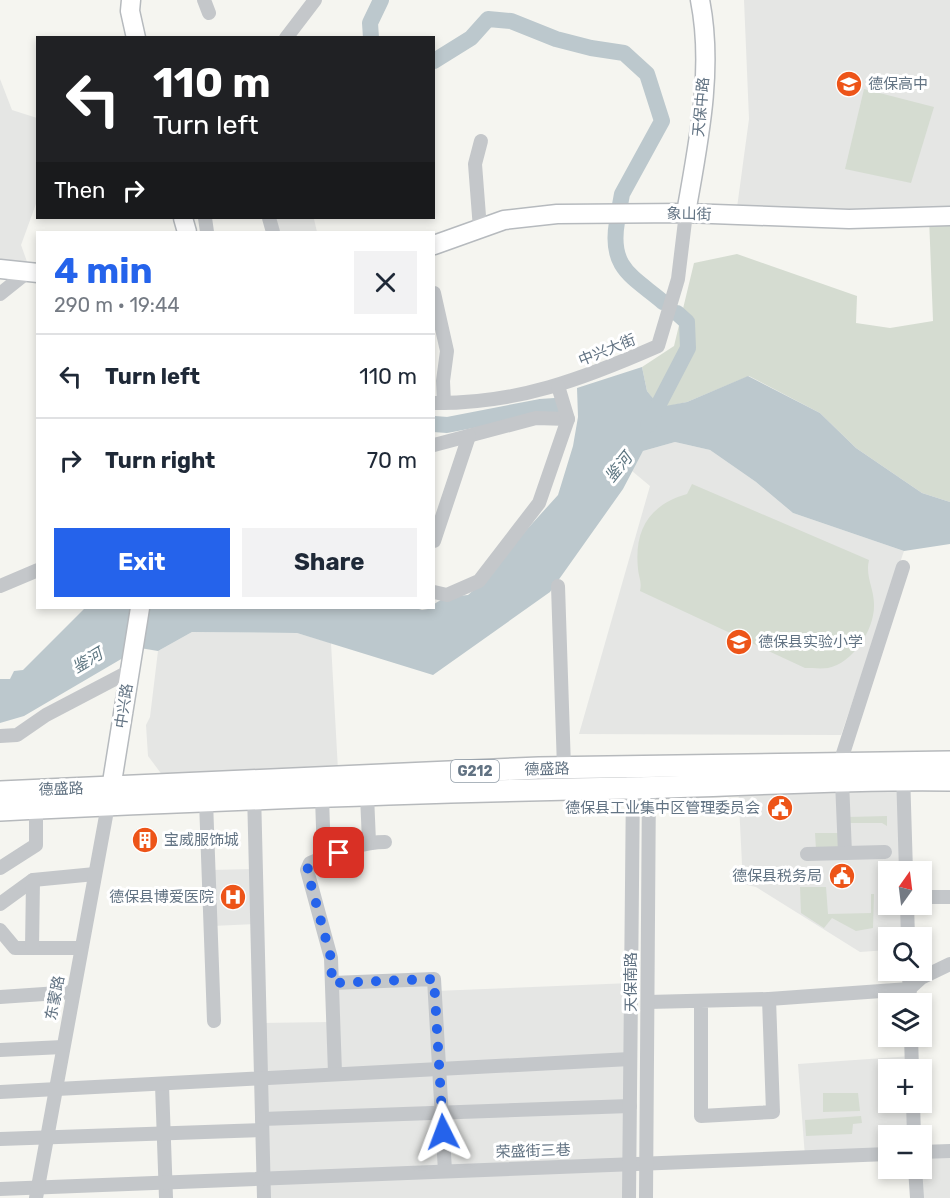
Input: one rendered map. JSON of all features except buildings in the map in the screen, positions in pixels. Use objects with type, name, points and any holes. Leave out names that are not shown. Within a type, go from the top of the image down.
[{"type":"highway","name":"德盛路","points":[[0,792],[36,799],[254,790],[564,768],[641,777],[903,770],[950,762]]},
{"type":"highway","name":"G212","points":[[903,770],[950,780]]},
{"type":"highway","name":"G212","points":[[110,796],[206,801],[254,790],[322,797],[541,788],[641,777]]},
{"type":"highway","name":"G212","points":[[0,810],[36,799]]},
{"type":"main road","points":[[131,0],[135,36]]},
{"type":"main road","name":"天保中路","points":[[686,213],[703,118],[705,24],[700,0]]},
{"type":"main road","name":"象山街","points":[[435,245],[504,220],[557,214],[686,213],[849,219],[950,216]]},
{"type":"main road","points":[[0,269],[34,271]]},
{"type":"main road","name":"中兴路","points":[[110,796],[140,609]]},
{"type":"street","points":[[288,36],[315,0]]},
{"type":"street","points":[[480,228],[475,164],[481,141]]},
{"type":"street","name":"中兴大街","points":[[439,403],[534,393],[596,374],[658,346],[678,279],[686,213]]},
{"type":"street","points":[[0,294],[34,271]]},
{"type":"street","points":[[435,297],[447,351],[439,403]]},
{"type":"street","points":[[435,592],[447,595],[479,581],[539,503],[568,419],[558,386]]},
{"type":"street","points":[[435,445],[536,418],[568,419]]},
{"type":"street","points":[[435,538],[469,436]]},
{"type":"street","points":[[845,853],[841,772],[903,567]]},
{"type":"street","points":[[0,586],[36,571]]},
{"type":"street","points":[[558,586],[564,768]]},
{"type":"street","points":[[0,736],[17,735],[46,715],[130,671]]},
{"type":"street","points":[[903,770],[906,861]]},
{"type":"street","name":"天保南路","points":[[641,777],[648,1002],[646,1198]]},
{"type":"street","name":"天保南路","points":[[629,1198],[630,1059],[641,777]]},
{"type":"street","points":[[254,790],[264,1198]]},
{"type":"street","points":[[367,795],[369,842]]},
{"type":"street","name":"东蒙路","points":[[36,1193],[110,796]]},
{"type":"street","points":[[322,797],[324,858]]},
{"type":"street","points":[[0,868],[36,845],[36,799]]},
{"type":"street","points":[[206,801],[214,1021]]},
{"type":"street","points":[[335,1073],[331,958],[307,870],[310,864],[324,858],[369,842],[385,842]]},
{"type":"street","points":[[807,854],[885,852]]},
{"type":"street","points":[[0,904],[33,880],[95,874]]},
{"type":"street","points":[[32,948],[33,880]]},
{"type":"street","points":[[932,897],[950,897]]},
{"type":"street","points":[[0,930],[15,948]]},
{"type":"street","points":[[0,949],[81,948]]},
{"type":"street","points":[[648,1002],[769,999],[909,989],[921,978],[950,964]]},
{"type":"street","points":[[332,983],[434,979],[445,1171]]},
{"type":"street","points":[[909,981],[909,993]]},
{"type":"street","points":[[0,997],[73,992]]},
{"type":"street","points":[[700,1001],[701,1116],[773,1112],[769,999]]},
{"type":"street","points":[[0,1050],[63,1047]]},
{"type":"street","points":[[0,1092],[261,1079],[335,1073],[439,1071],[630,1059]]},
{"type":"street","points":[[162,1084],[166,1198]]},
{"type":"street","points":[[0,1139],[164,1133],[442,1112],[630,1106]]},
{"type":"street","points":[[932,1152],[950,1151]]},
{"type":"street","name":"荣盛街三巷","points":[[0,1189],[36,1193],[166,1183],[878,1154]]},
{"type":"street","points":[[915,1179],[916,1198]]},
{"type":"shaded area","name":"德保高中","points":[[744,0],[950,0],[950,216],[736,215],[749,119]]},
{"type":"shaded area","points":[[0,79],[12,110],[36,118],[36,204],[21,245],[30,270],[0,269]]},
{"type":"shaded area","points":[[864,89],[934,107],[911,183],[845,169]]},
{"type":"shaded area","points":[[950,216],[950,502],[922,493],[856,448],[820,413],[749,376],[687,402],[660,408],[647,391],[642,367],[674,346],[694,263],[737,254],[857,296],[856,323],[890,328],[933,321],[929,217]]},
{"type":"shaded area","points":[[273,219],[314,219],[317,231],[277,231]]},
{"type":"shaded area","name":"德保县实验小学","points":[[675,442],[710,450],[756,482],[793,513],[904,551],[841,735],[579,734],[650,486],[632,471],[643,451]]},
{"type":"shaded area","points":[[692,484],[869,560],[868,571],[874,598],[873,614],[871,624],[861,644],[854,652],[837,665],[828,668],[805,668],[640,591],[637,555],[642,531],[654,512],[674,499],[687,494]]},
{"type":"shaded area","points":[[192,632],[297,633],[331,643],[338,770],[163,776],[148,756],[146,725],[150,717],[158,651]]},
{"type":"shaded area","points":[[903,779],[906,861],[878,861],[878,915],[907,915],[908,927],[878,927],[878,951],[860,952],[756,887],[743,884],[738,784]]},
{"type":"shaded area","points":[[887,816],[887,826],[882,823],[848,823],[848,817]]},
{"type":"shaded area","points":[[815,833],[839,833],[840,849],[816,849]]},
{"type":"shaded area","name":"德保县博爱医院","points":[[254,869],[256,924],[212,926],[210,870]]},
{"type":"shaded area","points":[[800,887],[826,887],[828,914],[871,913],[871,894],[874,894],[873,928],[856,931],[832,918],[824,928],[801,913]]},
{"type":"shaded area","points":[[434,979],[435,991],[631,983],[629,1198],[264,1198],[259,1023],[332,1022],[332,983]]},
{"type":"shaded area","points":[[912,1056],[912,1059],[878,1059],[878,1113],[913,1113],[914,1125],[878,1125],[878,1154],[805,1157],[798,1064]]},
{"type":"shaded area","points":[[823,1093],[858,1093],[860,1111],[823,1112]]},
{"type":"shaded area","points":[[861,1116],[862,1123],[853,1124],[852,1134],[806,1136],[805,1120]]},
{"type":"shaded area","points":[[950,1151],[950,1198],[917,1198],[919,1179],[932,1179],[932,1152]]},
{"type":"water","name":"鉴河","points":[[642,367],[647,391],[660,407],[687,402],[748,376],[820,413],[856,448],[922,493],[950,502],[950,544],[904,551],[793,513],[756,482],[710,450],[675,442],[643,451],[623,489],[550,592],[433,675],[297,633],[192,632],[158,651],[140,648],[24,716],[0,723],[0,679],[10,679],[14,671],[23,670],[84,609],[422,610],[435,609],[435,603],[446,597],[468,595],[493,573],[511,547],[558,495],[573,446],[578,417],[577,388]]},
{"type":"waterway","points":[[371,36],[370,23],[381,0]]},
{"type":"waterway","points":[[435,60],[471,38],[488,19],[511,21],[556,39],[624,53],[647,74],[662,121],[622,194],[620,205]]},
{"type":"waterway","points":[[617,222],[616,250],[625,270],[663,302]]},
{"type":"waterway","points":[[648,425],[688,348],[687,322],[677,313]]},
{"type":"waterway","points":[[435,424],[447,425],[555,406]]},
{"type":"place","name":"德保高中","points":[[849,84]]},
{"type":"place","name":"德保县实验小学","points":[[739,642]]},
{"type":"place","name":"德保县工业集中区管理委员会","points":[[780,808]]},
{"type":"place","name":"宝威服饰城","points":[[145,840]]},
{"type":"place","name":"德保县税务局","points":[[842,876]]},
{"type":"place","name":"德保县博爱医院","points":[[233,897]]},
{"type":"route","points":[[339,853],[310,864],[307,870],[331,958],[332,983],[434,979],[443,1132]]}]
